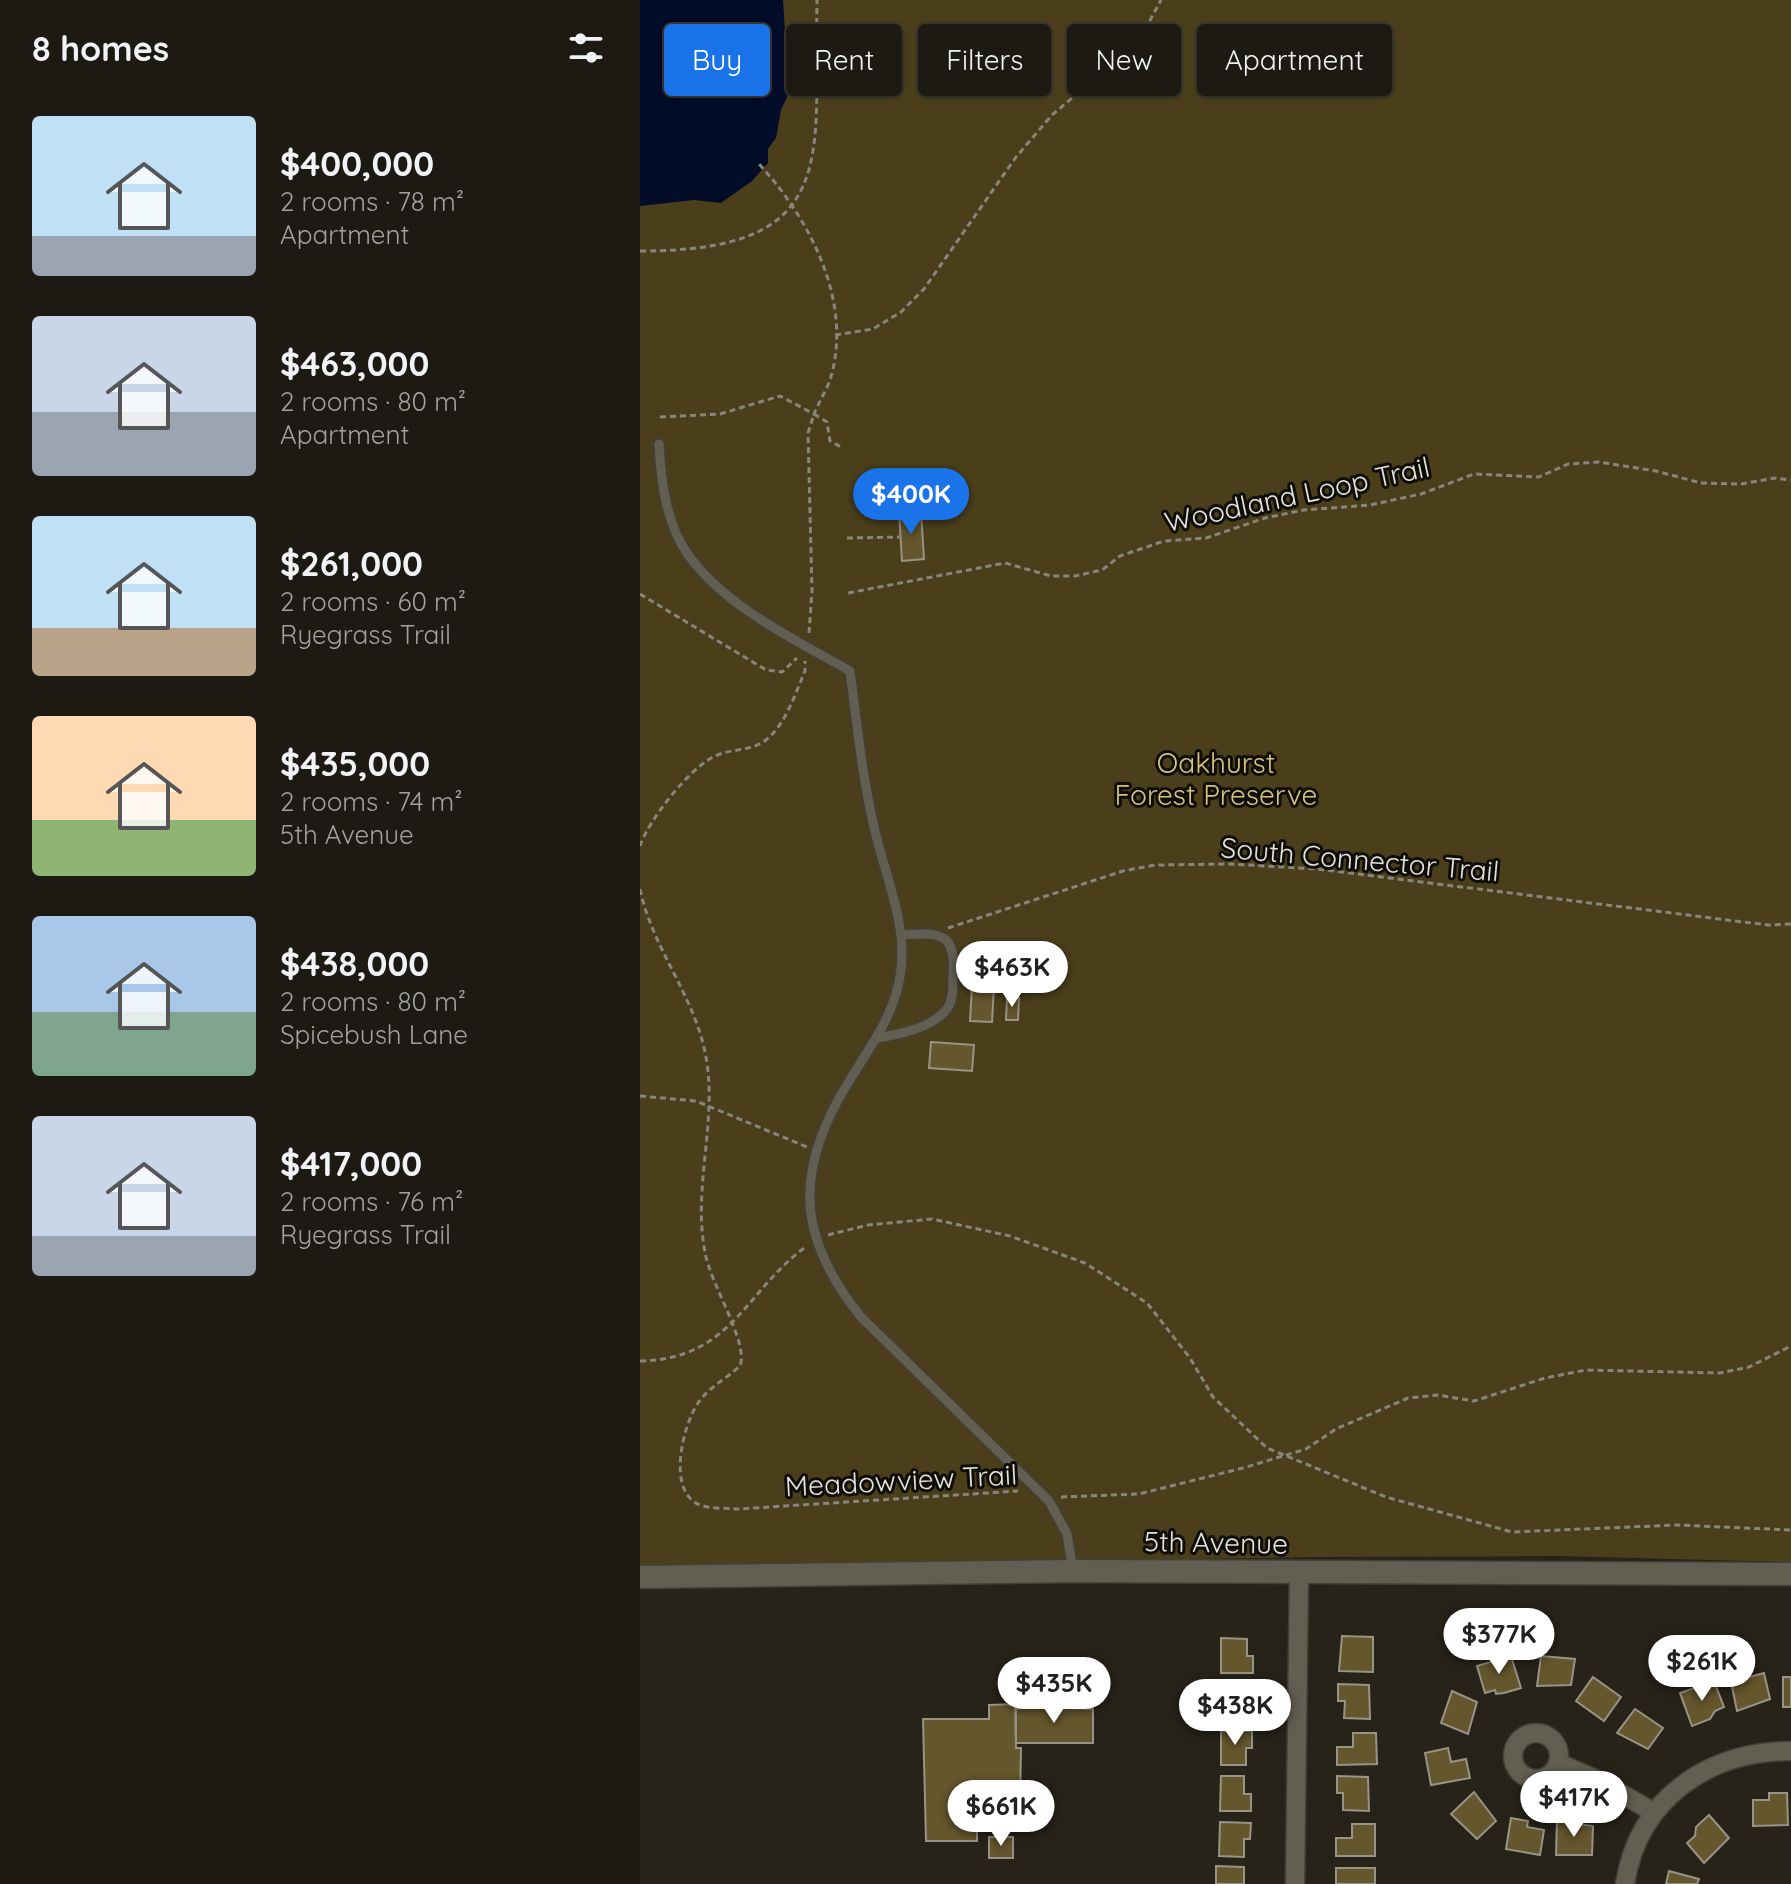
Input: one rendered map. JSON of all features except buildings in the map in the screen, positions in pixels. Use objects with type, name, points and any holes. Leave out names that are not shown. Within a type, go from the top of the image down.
[{"type":"street","name":"5th Avenue","points":[[640,1577],[1073,1571],[1791,1574]]},
{"type":"street","points":[[1295,1884],[1299,1573]]},
{"type":"street","points":[[1625,1884],[1628,1862],[1653,1812],[1672,1790],[1721,1763],[1750,1754],[1791,1751]]},
{"type":"street","points":[[1558,1763],[1598,1780],[1653,1812]]},
{"type":"lane","points":[[659,444],[663,493],[688,555],[733,597],[804,645],[850,671],[871,810],[901,935],[901,969],[878,1038],[834,1109],[817,1151],[809,1195],[815,1241],[834,1284],[861,1317],[1043,1495],[1067,1534],[1073,1571]]},
{"type":"lane","points":[[878,1038],[924,1025],[947,1009],[952,999],[955,957],[945,938],[933,933],[901,935]]},
{"type":"path","points":[[640,251],[695,251],[732,242],[765,229],[794,205],[812,168],[817,0]]},
{"type":"path","points":[[835,335],[873,329],[901,312],[924,289],[1016,157],[1052,115],[1084,88],[1125,67],[1161,0]]},
{"type":"path","points":[[640,594],[766,670],[782,672],[795,661],[811,629],[808,433],[830,381],[835,335],[829,280],[818,249],[794,205],[759,164]]},
{"type":"path","points":[[660,417],[720,414],[780,396],[827,422],[830,441],[843,448]]},
{"type":"path","name":"Woodland Loop Trail","points":[[848,593],[1005,563],[1051,576],[1075,576],[1102,570],[1120,556],[1164,541],[1206,538],[1265,518],[1304,510],[1383,502],[1421,494],[1474,474],[1539,477],[1568,464],[1599,462],[1701,483],[1741,484],[1775,478],[1791,480]]},
{"type":"path","points":[[847,538],[901,537]]},
{"type":"path","points":[[640,846],[654,819],[702,764],[721,754],[761,743],[776,730],[805,671],[804,645]]},
{"type":"path","name":"South Connector Trail","points":[[933,933],[1123,871],[1185,865],[1317,869],[1768,925],[1791,924]]},
{"type":"path","name":"Meadowview Trail","points":[[640,889],[651,930],[697,1025],[705,1053],[710,1106],[701,1224],[712,1280],[742,1349],[740,1366],[699,1401],[686,1423],[681,1443],[685,1489],[700,1505],[738,1509],[998,1491],[1083,1498],[1139,1494],[1306,1449],[1336,1429],[1408,1398],[1437,1395],[1474,1401],[1545,1378],[1586,1370],[1735,1371],[1791,1346]]},
{"type":"path","points":[[640,1096],[667,1097],[710,1106],[817,1151]]},
{"type":"path","points":[[640,1361],[684,1354],[733,1324],[790,1259],[815,1241],[868,1225],[932,1219],[1010,1236],[1085,1263],[1147,1303],[1190,1358],[1213,1397],[1239,1425],[1281,1455],[1386,1497],[1512,1532],[1677,1525],[1791,1530]]},
{"type":"green space","name":"Oakhurst Forest Preserve","points":[[640,0],[1791,0],[1791,1562],[1558,1556],[1316,1557],[640,1567]]},
{"type":"water","points":[[640,0],[783,0],[788,96],[781,110],[776,138],[768,149],[768,163],[752,181],[721,203],[694,200],[640,206]]}]
